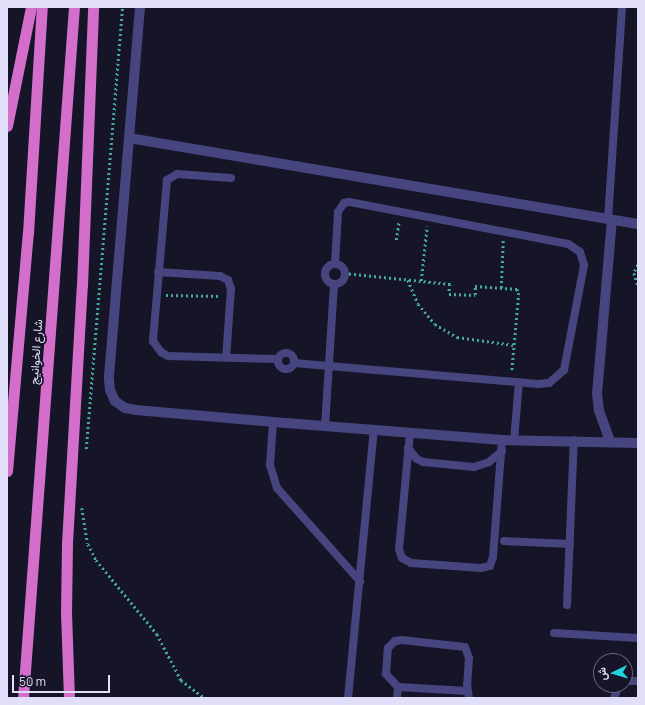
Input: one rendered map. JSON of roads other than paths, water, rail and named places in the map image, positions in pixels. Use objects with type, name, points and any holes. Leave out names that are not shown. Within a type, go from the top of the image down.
[{"type":"highway","points":[[7,126],[31,7]]},
{"type":"highway","name":"شارع الخوانيج","points":[[7,471],[29,226],[42,7]]},
{"type":"highway","name":"شارع الخوانيج","points":[[23,698],[74,7]]},
{"type":"highway","points":[[70,698],[67,642],[67,543],[82,285],[93,7]]},
{"type":"street","points":[[140,7],[109,379],[110,390],[115,401],[124,408],[136,410],[273,422],[502,440],[574,440],[638,443]]},
{"type":"street","points":[[129,138],[638,224]]},
{"type":"street","points":[[610,220],[597,394],[599,410],[610,441]]},
{"type":"lane","points":[[610,220],[622,7]]},
{"type":"lane","points":[[231,178],[177,174],[167,180],[153,341],[161,352],[175,356],[278,359],[286,353],[292,356],[294,363],[515,382],[549,383],[564,370],[583,272],[583,257],[575,247],[568,244],[428,216],[355,203],[344,203],[338,212],[335,264],[325,272],[327,280],[334,284]]},
{"type":"lane","points":[[334,284],[342,281],[344,272],[335,264]]},
{"type":"lane","points":[[158,272],[225,276],[230,284],[226,358]]},
{"type":"lane","points":[[324,426],[334,284]]},
{"type":"lane","points":[[514,440],[515,382]]},
{"type":"lane","points":[[273,422],[270,465],[275,484],[360,581]]},
{"type":"lane","points":[[348,698],[374,430]]},
{"type":"lane","points":[[410,433],[399,549],[402,558],[411,563],[481,568],[490,566],[493,562],[502,440]]},
{"type":"lane","points":[[567,605],[574,440]]},
{"type":"lane","points":[[408,448],[417,459],[423,462],[474,466],[489,462],[502,452]]},
{"type":"lane","points":[[504,541],[570,544]]},
{"type":"lane","points":[[554,633],[638,638]]},
{"type":"lane","points":[[402,640],[465,647],[469,658],[468,694],[398,687],[386,674],[386,653],[390,644],[402,640]]},
{"type":"lane","points":[[397,698],[398,687]]},
{"type":"lane","points":[[408,698],[409,689]]}]
